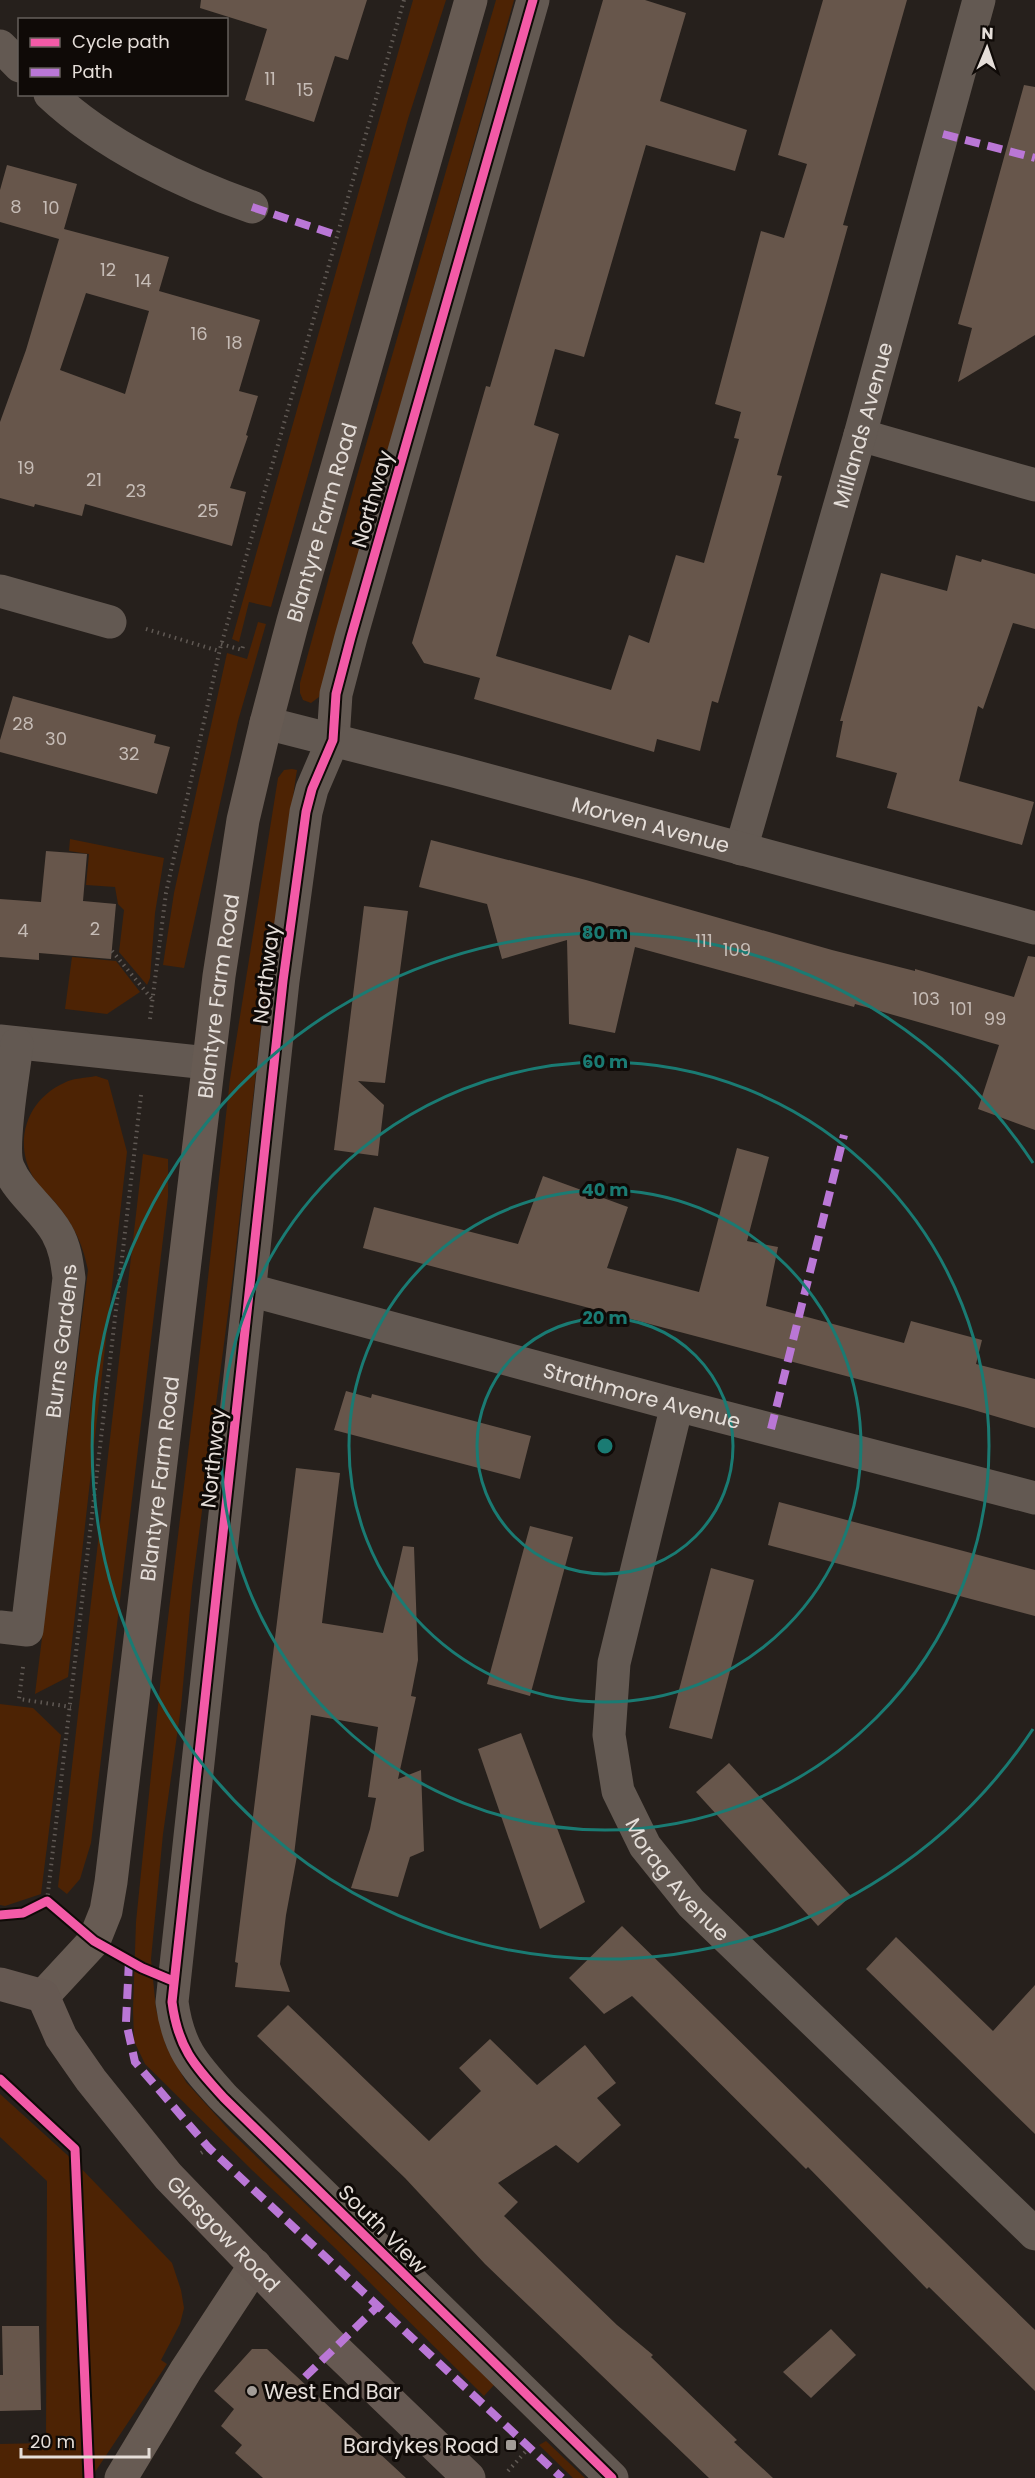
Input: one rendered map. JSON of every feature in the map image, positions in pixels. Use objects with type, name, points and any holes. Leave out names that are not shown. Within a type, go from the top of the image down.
[{"type":"main road","name":"Blantyre Farm Road","points":[[44,1996],[94,1941],[106,1911],[111,1882],[208,1063],[240,841],[266,723],[471,0]]},
{"type":"main road","points":[[0,1984],[44,1996]]},
{"type":"main road","name":"Glasgow Road","points":[[44,1996],[61,2037],[98,2089],[168,2176],[334,2348],[467,2477]]},
{"type":"main road","points":[[122,2478],[186,2370],[255,2265]]},
{"type":"street","name":"Northway","points":[[173,1981],[283,981],[306,812],[312,789],[333,740],[336,694],[351,637],[533,0]]},
{"type":"street","name":"Millands Avenue","points":[[741,849],[860,435],[979,0]]},
{"type":"street","points":[[0,46],[18,64]]},
{"type":"street","points":[[53,96],[107,137],[149,162],[193,184],[252,207]]},
{"type":"street","points":[[860,435],[1035,485]]},
{"type":"street","points":[[0,591],[110,622]]},
{"type":"street","name":"Morven Avenue","points":[[266,723],[454,771],[1035,928]]},
{"type":"street","points":[[8,1043],[208,1063]]},
{"type":"street","name":"Burns Gardens","points":[[8,1043],[5,1145],[7,1166],[25,1195],[57,1232],[67,1262],[69,1278],[14,1629]]},
{"type":"street","name":"Strathmore Avenue","points":[[250,1290],[1035,1498]]},
{"type":"street","name":"Morag Avenue","points":[[677,1405],[614,1663],[609,1736],[618,1791],[645,1846],[691,1903],[1035,2234]]},
{"type":"street","name":"South View","points":[[173,1981],[172,2002],[175,2027],[193,2063],[224,2098],[450,2322],[612,2478]]},
{"type":"path","points":[[110,622],[144,628],[219,651]]},
{"type":"path","points":[[112,951],[153,1000]]},
{"type":"path","points":[[14,1629],[19,1699],[71,1707]]},
{"type":"path","points":[[39,1905],[47,1901],[94,1941]]},
{"type":"shaded area","points":[[413,0],[446,0],[408,119],[271,607],[249,602],[239,642],[232,639]]},
{"type":"shaded area","points":[[496,0],[514,0],[319,697],[311,703],[303,700],[300,683],[356,479]]},
{"type":"shaded area","points":[[258,622],[266,624],[238,721],[184,968],[163,965],[174,893],[227,653],[247,659]]},
{"type":"shaded area","points":[[284,770],[297,770],[264,1002],[233,1275],[192,1587],[181,1707],[163,1834],[151,1959],[156,2009],[166,2046],[186,2082],[231,2132],[494,2385],[484,2396],[145,2064],[134,2041],[136,1922],[161,1676],[230,1079],[278,778]]},
{"type":"shaded area","points":[[70,839],[164,858],[155,913],[150,978],[147,985],[119,952],[124,910],[118,904],[115,887],[86,885],[89,854],[69,851]]},
{"type":"shaded area","points":[[72,957],[116,961],[140,992],[107,1014],[65,1009]]},
{"type":"shaded area","points":[[96,1076],[108,1080],[127,1152],[68,1677],[35,1694],[88,1270],[80,1241],[72,1225],[37,1183],[28,1166],[24,1152],[24,1138],[32,1112],[40,1100],[71,1080]]},
{"type":"shaded area","points":[[143,1154],[168,1159],[168,1197],[91,1843],[80,1879],[67,1894],[58,1887]]},
{"type":"shaded area","points":[[0,1704],[33,1708],[61,1735],[41,1894],[5,1906],[0,1905]]},
{"type":"shaded area","points":[[0,2094],[75,2162],[172,2263],[181,2290],[184,2308],[180,2324],[161,2360],[167,2364],[91,2478],[0,2478],[0,2444],[46,2443],[47,2181],[0,2137]]},
{"type":"shaded area","points":[[546,2441],[585,2478],[573,2478],[539,2445]]},
{"type":"building","points":[[201,0],[367,0],[348,60],[335,56],[314,122],[245,100],[267,29],[200,8]]},
{"type":"building","points":[[603,0],[645,0],[686,13],[660,101],[747,130],[735,171],[646,145],[584,357],[555,349],[534,425],[559,434],[496,656],[611,690],[629,635],[649,643],[676,555],[704,563],[739,439],[734,438],[741,412],[715,404],[761,231],[784,238],[807,164],[778,155],[823,0],[907,0],[843,225],[848,226],[777,475],[782,476],[718,703],[712,701],[700,751],[657,739],[654,752],[474,699],[480,678],[424,663],[412,643],[486,386],[490,387]]},
{"type":"building","points":[[1024,85],[1035,87],[1035,335],[958,382],[972,328],[958,324]]},
{"type":"building","points":[[7,165],[77,184],[64,229],[169,257],[159,291],[260,320],[239,391],[258,396],[246,435],[248,436],[230,488],[246,492],[232,546],[85,504],[82,516],[0,498],[0,422],[26,350],[59,239],[0,222],[0,190]],"holes":[[[86,293],[149,311],[125,394],[60,370]]]},
{"type":"building","points":[[956,555],[981,562],[982,559],[1035,574],[1035,629],[1013,623],[983,709],[978,706],[959,781],[1034,802],[1022,845],[887,808],[897,773],[836,757],[843,721],[840,721],[881,573],[947,591]]},
{"type":"building","points":[[13,696],[156,735],[154,743],[170,747],[157,794],[0,752],[0,740]]},
{"type":"building","points":[[431,840],[586,880],[832,950],[915,971],[915,969],[1014,997],[1028,956],[1035,957],[1035,1130],[978,1109],[999,1045],[855,1004],[854,1007],[635,947],[615,1033],[569,1024],[567,940],[502,959],[487,904],[419,887]]},
{"type":"building","points":[[46,851],[87,854],[83,901],[116,904],[111,959],[39,953],[39,960],[0,957],[0,899],[41,902]]},
{"type":"building","points":[[364,906],[408,911],[385,1083],[358,1081],[384,1105],[378,1156],[334,1150]]},
{"type":"building","points":[[737,1148],[769,1157],[747,1241],[778,1247],[766,1306],[904,1343],[911,1321],[982,1340],[976,1364],[1035,1379],[1035,1428],[363,1248],[374,1207],[518,1244],[543,1176],[628,1207],[607,1268],[699,1292]]},
{"type":"building","points":[[346,1391],[371,1398],[372,1394],[531,1436],[520,1479],[334,1430]]},
{"type":"building","points":[[296,1468],[340,1473],[322,1623],[383,1633],[403,1546],[414,1547],[418,1660],[411,1696],[416,1697],[398,1779],[421,1770],[424,1851],[410,1857],[398,1897],[351,1888],[370,1829],[376,1798],[368,1797],[378,1727],[311,1715],[294,1855],[297,1856],[280,1964],[290,1992],[235,1987],[238,1963],[235,1962]]},
{"type":"building","points":[[779,1502],[1035,1570],[1035,1616],[768,1545]]},
{"type":"building","points":[[530,1526],[573,1537],[530,1696],[487,1684]]},
{"type":"building","points":[[711,1568],[754,1580],[712,1739],[669,1728]]},
{"type":"building","points":[[521,1733],[585,1902],[540,1929],[478,1749]]},
{"type":"building","points":[[729,1763],[851,1896],[818,1926],[696,1792]]},
{"type":"building","points":[[622,1926],[1035,2330],[1035,2391],[929,2287],[927,2289],[808,2167],[806,2169],[632,1996],[604,2014],[569,1978]]},
{"type":"building","points":[[896,1937],[993,2031],[1035,1985],[1035,2134],[866,1969]]},
{"type":"building","points":[[288,2005],[429,2141],[481,2091],[459,2068],[490,2039],[537,2085],[585,2045],[616,2083],[597,2098],[621,2125],[578,2163],[556,2145],[498,2183],[518,2202],[504,2216],[617,2325],[653,2355],[651,2357],[737,2440],[734,2442],[773,2478],[709,2478],[485,2264],[405,2178],[257,2036]]},
{"type":"building","points":[[2,2326],[39,2326],[41,2410],[0,2411],[0,2375],[3,2375]]},
{"type":"building","points":[[831,2329],[856,2355],[811,2398],[783,2372]]},
{"type":"building","points":[[252,2349],[267,2349],[406,2478],[263,2478],[235,2453],[242,2445],[221,2426],[234,2409],[214,2391]]},
{"type":"marked path","points":[[943,134],[1035,158]]},
{"type":"marked path","points":[[252,207],[336,235]]},
{"type":"marked path","points":[[771,1429],[844,1135]]},
{"type":"marked path","points":[[129,1961],[126,2022],[135,2062],[209,2148],[562,2478]]},
{"type":"marked path","points":[[305,2377],[379,2305]]},
{"type":"cycle path","points":[[533,0],[351,637],[336,694],[333,740],[312,789],[306,812],[283,981],[172,2002],[183,2044],[204,2076],[224,2098],[612,2478]]},
{"type":"cycle path","points":[[0,1915],[23,1913],[47,1901],[94,1941],[142,1968],[173,1981]]},
{"type":"cycle path","points":[[0,2079],[75,2149],[89,2478]]},
{"type":"place","name":"West End Bar","points":[[252,2391]]},
{"type":"place","name":"Bardykes Road","points":[[511,2445]]}]
